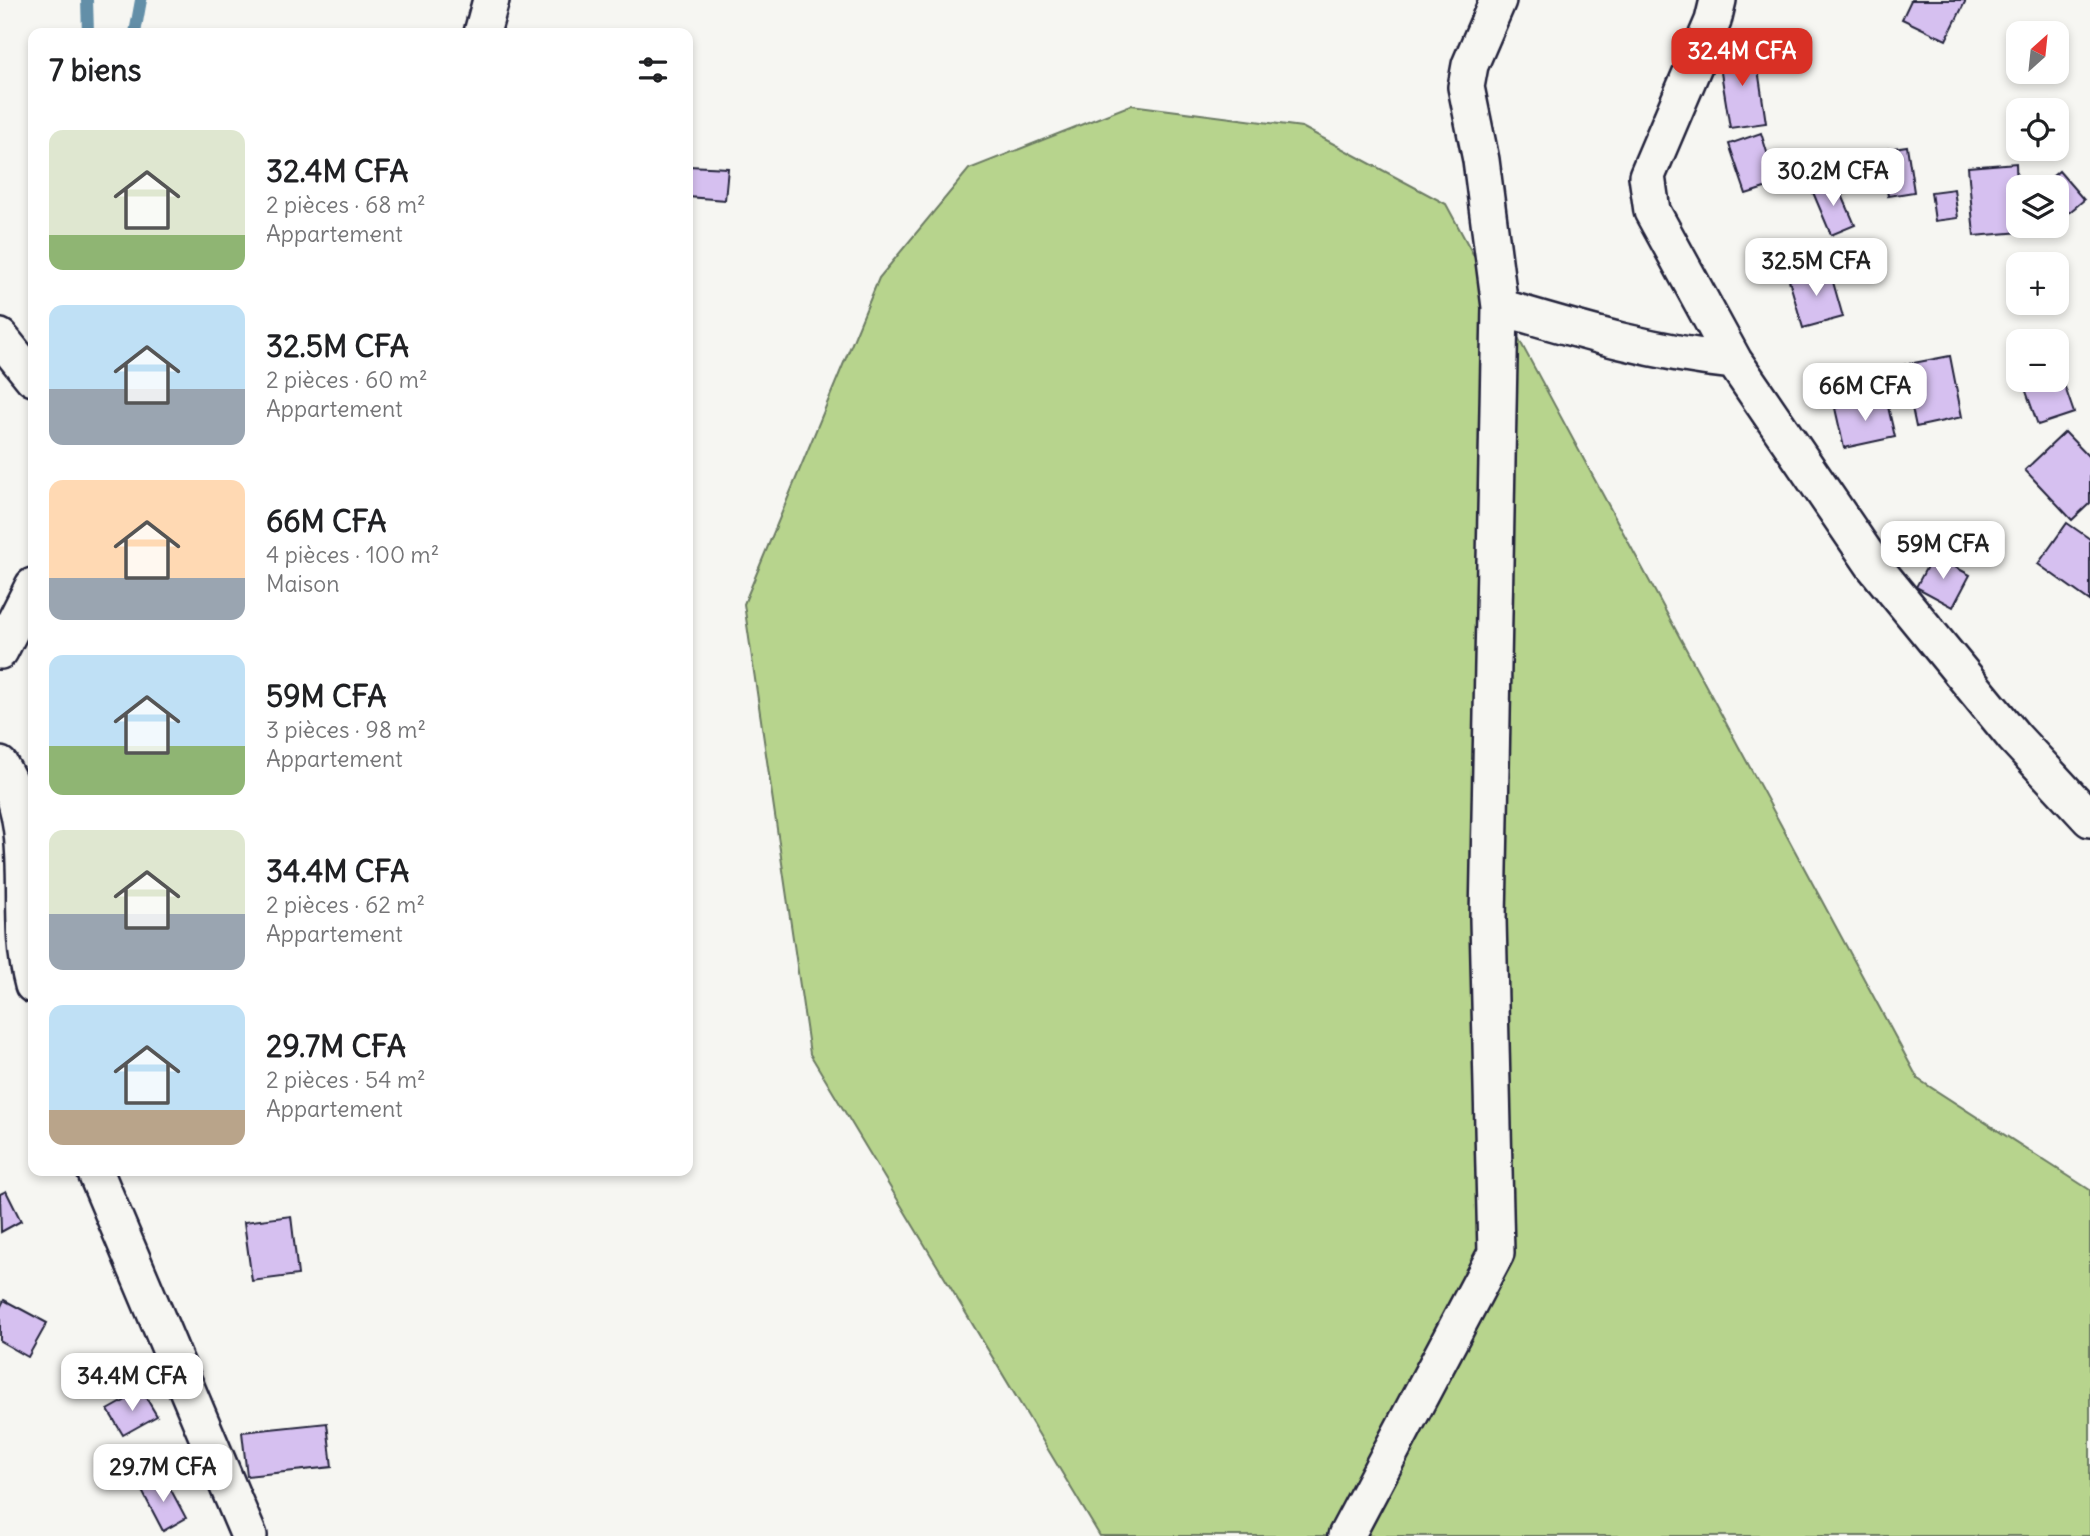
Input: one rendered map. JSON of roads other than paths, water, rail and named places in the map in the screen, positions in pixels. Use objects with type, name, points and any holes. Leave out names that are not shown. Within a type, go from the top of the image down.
[{"type":"street","points":[[483,28],[491,0]]},
{"type":"street","points":[[1346,1536],[1496,1253],[1488,919],[1500,307],[1481,160],[1466,87],[1470,65],[1498,0]]},
{"type":"street","points":[[1718,0],[1713,21],[1647,176],[1652,211],[1734,361],[1874,566],[2014,737],[2090,819]]},
{"type":"street","points":[[1500,307],[1600,336],[1680,355],[1734,361]]},
{"type":"street","points":[[0,337],[28,372]]},
{"type":"street","points":[[0,651],[28,596]]},
{"type":"street","points":[[0,765],[16,797],[24,838],[24,903],[28,956]]},
{"type":"street","points":[[97,1176],[248,1536]]},
{"type":"waterway","points":[[87,0],[88,28]]},
{"type":"waterway","points":[[136,28],[141,0]]}]
